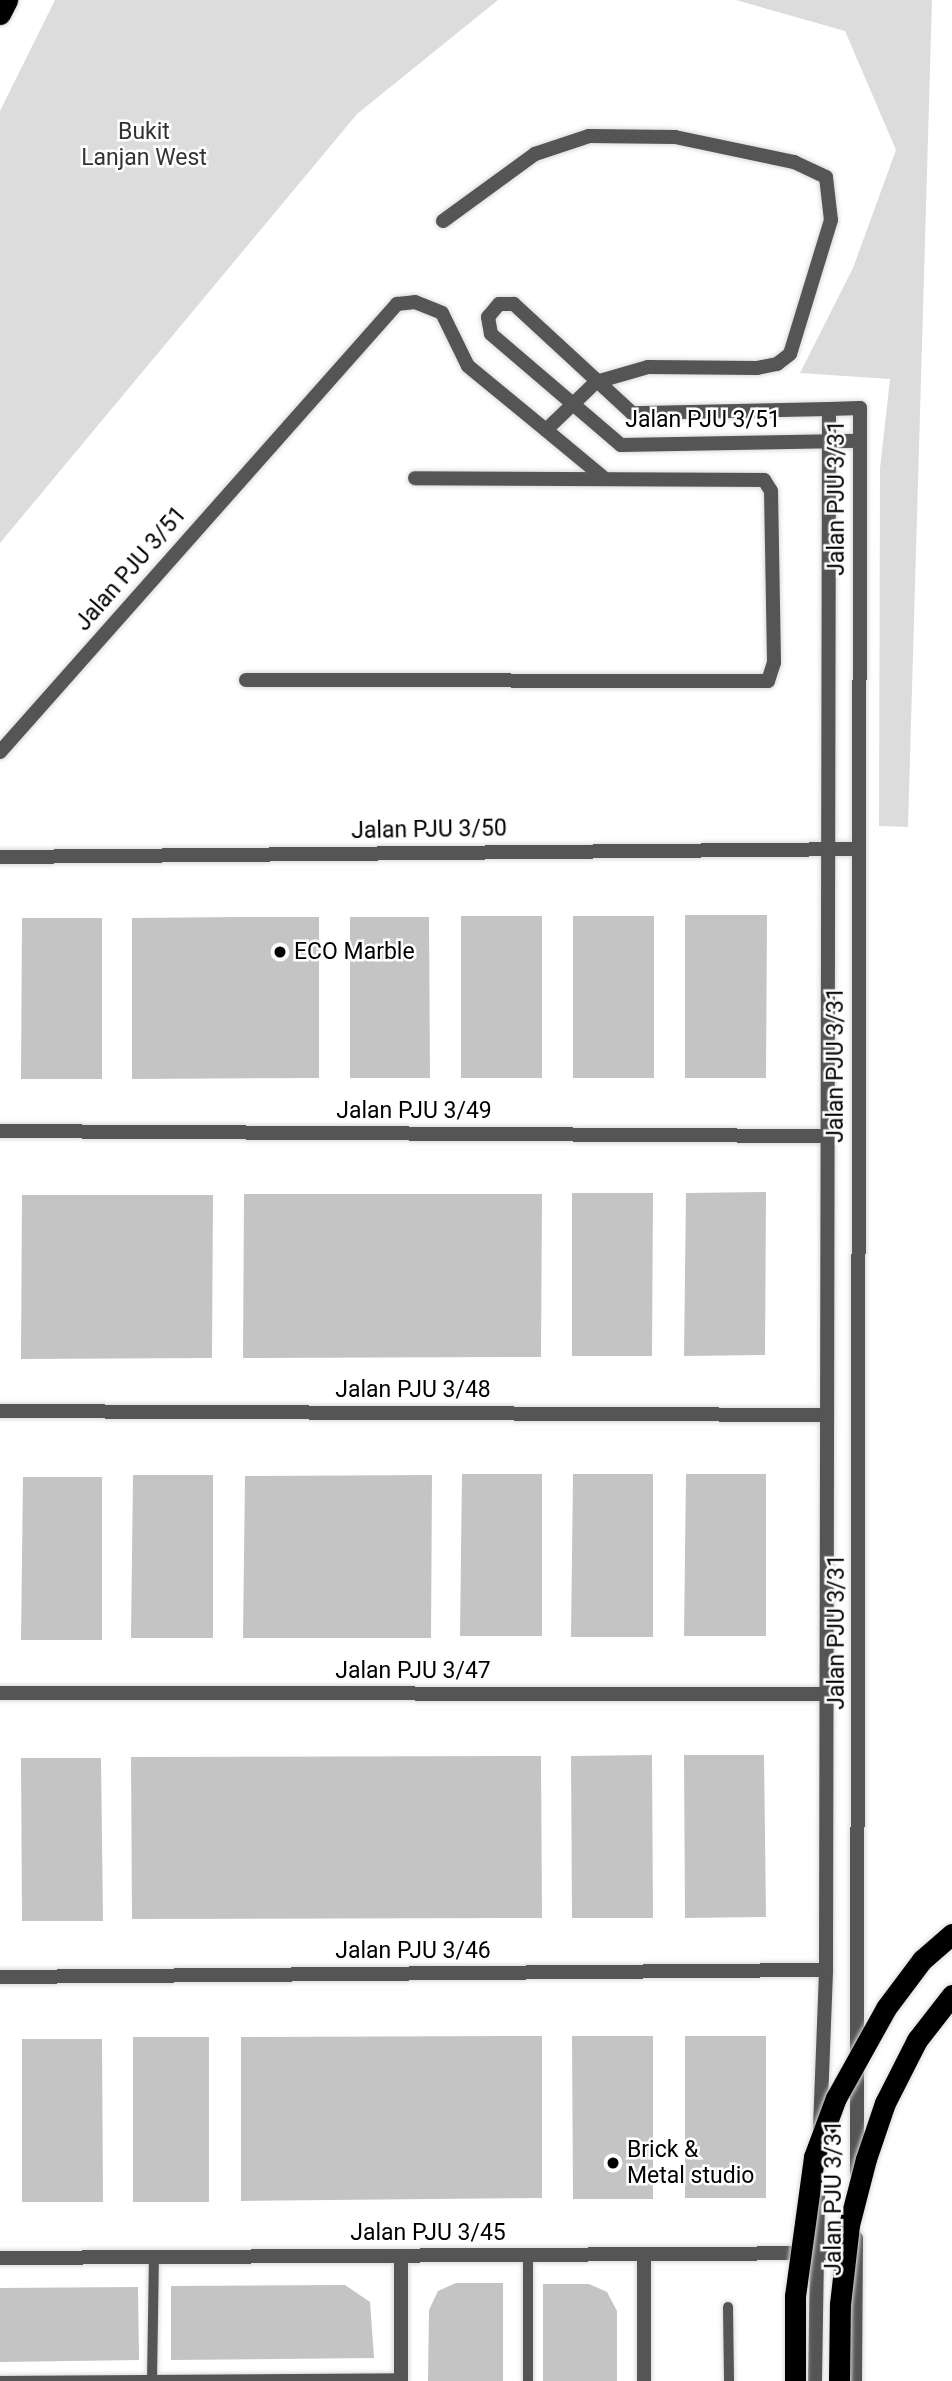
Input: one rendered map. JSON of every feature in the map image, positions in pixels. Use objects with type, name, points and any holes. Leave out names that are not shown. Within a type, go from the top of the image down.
[{"type":"highway","points":[[0,14],[7,0]]},
{"type":"highway","points":[[795,2381],[795,2296],[814,2157],[836,2098],[886,2008],[922,1960],[952,1934]]},
{"type":"highway","points":[[839,2381],[839,2304],[849,2225],[866,2159],[885,2103],[917,2039],[952,1995]]},
{"type":"street","points":[[443,221],[535,155],[590,136],[675,137],[794,162],[826,177],[831,220],[790,354],[777,364],[757,368],[648,367],[596,382],[546,430],[604,478]]},
{"type":"street","name":"Jalan PJU 3/51","points":[[0,752],[397,304],[415,302],[442,313],[468,366],[546,430]]},
{"type":"street","name":"Jalan PJU 3/51","points":[[828,409],[632,413],[514,304],[492,309],[491,334],[621,445],[860,442]]},
{"type":"street","name":"Jalan PJU 3/31","points":[[815,2381],[816,2253],[826,1970],[828,409],[860,408],[855,2381]]},
{"type":"street","points":[[247,680],[768,681],[774,662],[771,491],[764,480],[415,478]]},
{"type":"street","name":"Jalan PJU 3/50","points":[[0,857],[858,849]]},
{"type":"street","name":"Jalan PJU 3/49","points":[[0,1131],[827,1136]]},
{"type":"street","name":"Jalan PJU 3/48","points":[[0,1411],[827,1415]]},
{"type":"street","name":"Jalan PJU 3/47","points":[[0,1693],[826,1694]]},
{"type":"street","name":"Jalan PJU 3/46","points":[[0,1977],[826,1970]]},
{"type":"street","name":"Jalan PJU 3/45","points":[[0,2258],[856,2253]]},
{"type":"street","points":[[644,2254],[644,2381]]},
{"type":"street","points":[[401,2256],[401,2380]]},
{"type":"lane","points":[[528,2255],[528,2381]]},
{"type":"lane","points":[[152,2380],[154,2257]]},
{"type":"lane","points":[[728,2307],[729,2381]]},
{"type":"lane","points":[[0,2381],[401,2380]]},
{"type":"green space","name":"Bukit Lanjan West","points":[[55,0],[498,0],[357,114],[0,543],[0,111]]},
{"type":"green space","points":[[736,0],[932,0],[908,827],[879,826],[880,468],[890,379],[800,373],[853,268],[896,150],[845,31]]},
{"type":"building","points":[[685,915],[767,915],[766,1078],[685,1078]]},
{"type":"building","points":[[461,916],[542,916],[542,1078],[461,1078]]},
{"type":"building","points":[[573,916],[654,916],[654,1078],[573,1078]]},
{"type":"building","points":[[319,917],[319,1078],[132,1079],[132,918]]},
{"type":"building","points":[[350,917],[429,917],[430,1078],[350,1078]]},
{"type":"building","points":[[22,918],[102,918],[102,1079],[21,1079]]},
{"type":"building","points":[[766,1192],[765,1355],[684,1356],[686,1193]]},
{"type":"building","points":[[572,1193],[653,1193],[652,1356],[572,1356]]},
{"type":"building","points":[[244,1194],[542,1194],[541,1357],[243,1358]]},
{"type":"building","points":[[22,1195],[213,1195],[212,1358],[21,1359]]},
{"type":"building","points":[[462,1474],[542,1474],[542,1636],[460,1636]]},
{"type":"building","points":[[573,1474],[653,1474],[653,1637],[571,1637]]},
{"type":"building","points":[[686,1474],[766,1474],[766,1636],[684,1636]]},
{"type":"building","points":[[133,1475],[213,1475],[213,1638],[131,1638]]},
{"type":"building","points":[[432,1475],[431,1638],[243,1638],[245,1476]]},
{"type":"building","points":[[23,1477],[102,1477],[102,1640],[21,1640]]},
{"type":"building","points":[[652,1755],[653,1918],[572,1918],[571,1756]]},
{"type":"building","points":[[684,1755],[764,1755],[766,1917],[685,1918]]},
{"type":"building","points":[[541,1756],[542,1918],[132,1919],[131,1757]]},
{"type":"building","points":[[21,1758],[101,1758],[103,1921],[22,1921]]},
{"type":"building","points":[[542,2036],[542,2198],[241,2201],[241,2037]]},
{"type":"building","points":[[572,2036],[653,2036],[653,2199],[573,2199]]},
{"type":"building","points":[[685,2036],[766,2036],[766,2198],[685,2198]]},
{"type":"building","points":[[133,2037],[209,2037],[209,2202],[133,2202]]},
{"type":"building","points":[[22,2039],[102,2039],[103,2202],[22,2202]]},
{"type":"building","points":[[456,2283],[503,2283],[503,2381],[428,2381],[429,2310],[438,2291]]},
{"type":"building","points":[[543,2284],[589,2284],[607,2292],[617,2311],[617,2381],[543,2381]]},
{"type":"building","points":[[345,2285],[370,2302],[374,2358],[171,2360],[171,2286]]},
{"type":"building","points":[[138,2287],[139,2360],[0,2362],[0,2288]]},
{"type":"place","name":"ECO Marble","points":[[280,952]]},
{"type":"place","name":"Brick & Metal studio","points":[[613,2163]]}]
